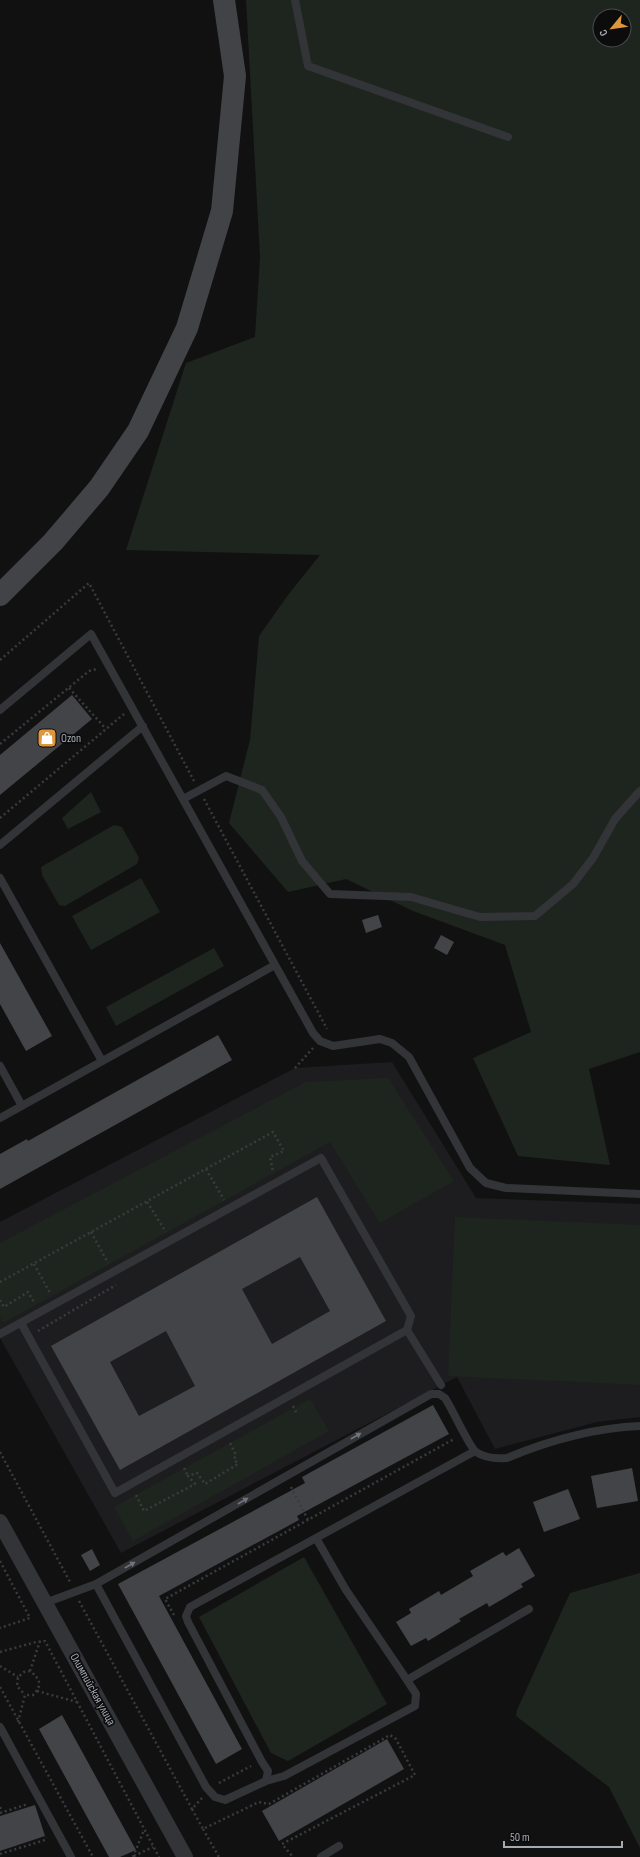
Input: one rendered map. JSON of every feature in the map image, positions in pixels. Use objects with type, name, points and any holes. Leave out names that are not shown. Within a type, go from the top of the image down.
[{"type":"street","points":[[0,595],[53,542],[99,488],[138,431],[187,328],[222,211],[235,76],[224,0]]},
{"type":"street","name":"Олимпийская улица","points":[[0,1522],[185,1857]]},
{"type":"lane","points":[[294,0],[308,66],[508,137]]},
{"type":"lane","points":[[0,710],[91,634],[313,1033],[320,1041],[333,1046],[380,1039],[392,1043],[409,1057],[470,1168],[486,1183],[506,1188],[640,1194]]},
{"type":"lane","points":[[0,845],[143,726]]},
{"type":"lane","points":[[183,799],[226,776],[262,790],[281,817],[302,861],[330,894],[411,897],[480,917],[535,916],[573,884],[593,858],[615,819],[640,791]]},
{"type":"lane","points":[[0,878],[102,1061]]},
{"type":"lane","points":[[0,1118],[275,965]]},
{"type":"lane","points":[[0,1066],[22,1106]]},
{"type":"lane","points":[[0,1334],[321,1158],[411,1316],[407,1330],[115,1493],[21,1323]]},
{"type":"lane","points":[[407,1330],[441,1385]]},
{"type":"lane","points":[[45,1603],[76,1593],[96,1584],[431,1394],[438,1394],[445,1398],[475,1451],[484,1456],[498,1459],[507,1458],[569,1436],[611,1428],[640,1426]]},
{"type":"lane","points":[[266,1781],[268,1771],[188,1622],[186,1612],[193,1604],[475,1451]]},
{"type":"lane","points":[[96,1584],[209,1790],[215,1797],[225,1800],[266,1781],[284,1776],[415,1706],[416,1694],[346,1590],[316,1538]]},
{"type":"lane","points":[[407,1680],[529,1609]]},
{"type":"lane","points":[[0,1728],[71,1857]]},
{"type":"lane","points":[[321,1857],[339,1846]]},
{"type":"path","points":[[0,660],[89,583]]},
{"type":"path","points":[[0,744],[89,671],[98,668],[102,669]]},
{"type":"path","points":[[69,688],[106,729]]},
{"type":"path","points":[[0,818],[125,714],[125,709]]},
{"type":"path","points":[[0,1282],[273,1132],[284,1151],[270,1157],[274,1174]]},
{"type":"path","points":[[206,1169],[229,1208]]},
{"type":"path","points":[[147,1202],[171,1240]]},
{"type":"path","points":[[36,1337],[36,1332],[120,1284],[92,1232]]},
{"type":"path","points":[[34,1264],[63,1316]]},
{"type":"path","points":[[288,1397],[297,1414]]},
{"type":"path","points":[[0,1452],[219,1857]]},
{"type":"path","points":[[137,1498],[144,1511],[195,1484],[188,1476],[197,1473],[205,1484],[238,1464],[234,1459],[236,1455]]},
{"type":"path","points":[[290,1485],[308,1520]]},
{"type":"path","points":[[0,1561],[30,1618],[0,1628]]},
{"type":"path","points":[[30,1671],[40,1641]]},
{"type":"path","points":[[0,1652],[45,1641],[159,1857]]},
{"type":"path","points":[[0,1666],[18,1677]]},
{"type":"path","points":[[30,1671],[36,1675],[39,1682],[37,1691],[33,1695],[25,1695],[17,1686],[18,1677],[24,1672],[30,1671]]},
{"type":"path","points":[[0,1688],[94,1857]]},
{"type":"path","points":[[37,1691],[77,1702]]},
{"type":"path","points":[[18,1722],[25,1695]]},
{"type":"path","points":[[203,1829],[258,1802],[269,1804],[390,1736],[396,1738],[415,1775],[282,1844],[293,1857]]},
{"type":"path","points":[[192,1809],[209,1790]]},
{"type":"path","points":[[0,1807],[1,1812],[33,1802]]},
{"type":"path","points":[[132,1857],[144,1830]]},
{"type":"path","points":[[0,1854],[45,1840],[46,1838],[44,1831]]},
{"type":"path","points":[[132,1857],[153,1847]]},
{"type":"shaded area","points":[[246,0],[640,0],[640,1052],[589,1069],[610,1165],[518,1156],[473,1058],[531,1032],[505,945],[413,911],[346,879],[288,892],[229,823],[250,740],[259,636],[288,595],[320,555],[126,550],[186,363],[255,337],[260,257]]},
{"type":"shaded area","points":[[91,792],[101,812],[68,829],[62,818]]},
{"type":"shaded area","points":[[114,825],[122,827],[139,858],[137,864],[65,906],[59,905],[42,875],[41,867]]},
{"type":"shaded area","points":[[141,878],[160,912],[91,950],[72,916]]},
{"type":"shaded area","points":[[214,948],[224,966],[116,1026],[106,1007]]},
{"type":"shaded area","points":[[392,1062],[476,1198],[640,1204],[640,1417],[597,1422],[495,1449],[457,1377],[121,1553],[0,1338],[0,1222],[295,1068]]},
{"type":"shaded area","points":[[388,1078],[454,1181],[380,1223],[330,1142],[3,1323],[0,1317],[0,1243],[306,1082]]},
{"type":"shaded area","points":[[455,1217],[640,1225],[640,1385],[448,1376]]},
{"type":"shaded area","points":[[310,1399],[329,1431],[133,1541],[114,1507]]},
{"type":"shaded area","points":[[304,1557],[387,1704],[288,1761],[271,1753],[199,1617]]},
{"type":"shaded area","points":[[640,1573],[640,1848],[609,1787],[516,1716],[517,1710],[570,1593]]},
{"type":"building","points":[[72,695],[92,719],[0,795],[0,755]]},
{"type":"building","points":[[378,915],[382,927],[366,933],[362,920]]},
{"type":"building","points":[[441,935],[454,942],[447,955],[434,948]]},
{"type":"building","points":[[0,943],[52,1036],[26,1051],[0,1004]]},
{"type":"building","points":[[218,1035],[232,1060],[0,1189],[0,1154],[27,1139],[28,1141]]},
{"type":"building","points":[[317,1197],[386,1321],[120,1470],[51,1346]],"holes":[[[300,1257],[330,1311],[272,1344],[242,1289]],[[166,1331],[195,1386],[139,1416],[110,1362]]]},
{"type":"building","points":[[433,1405],[449,1434],[297,1516],[299,1520],[159,1596],[242,1749],[216,1764],[118,1584],[305,1483],[302,1477]]},
{"type":"building","points":[[632,1468],[638,1501],[597,1508],[591,1476]]},
{"type":"building","points":[[568,1489],[580,1519],[544,1532],[533,1502]]},
{"type":"building","points":[[519,1548],[535,1576],[521,1584],[523,1587],[489,1607],[487,1603],[459,1619],[461,1621],[428,1641],[426,1638],[411,1646],[396,1622],[411,1613],[409,1609],[439,1591],[441,1595],[473,1576],[470,1571],[503,1552],[506,1556]]},
{"type":"building","points":[[92,1549],[100,1565],[90,1571],[81,1555]]},
{"type":"building","points":[[62,1715],[136,1850],[120,1857],[109,1857],[39,1729]]},
{"type":"building","points":[[387,1739],[404,1769],[279,1841],[262,1811]]},
{"type":"building","points":[[35,1805],[45,1836],[0,1851],[0,1816]]},
{"type":"place","name":"Ozon","points":[[47,738]]}]
